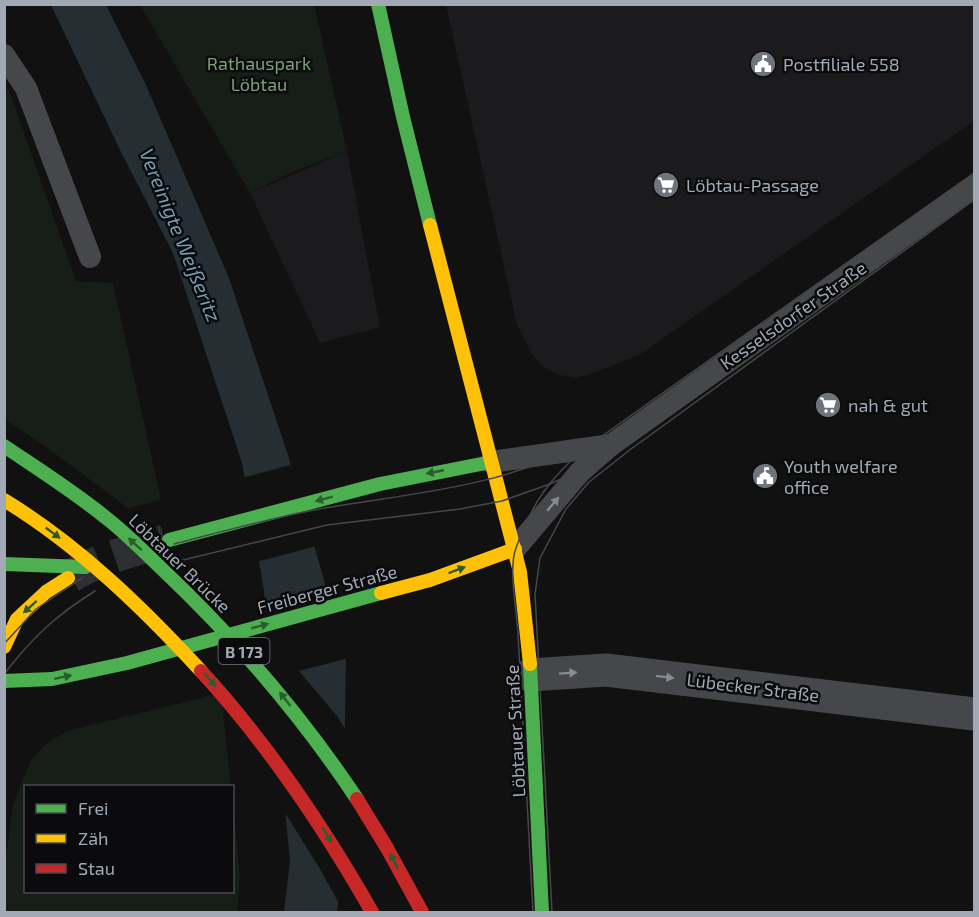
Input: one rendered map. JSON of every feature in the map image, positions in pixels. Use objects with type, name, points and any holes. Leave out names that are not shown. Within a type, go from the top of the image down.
[{"type":"main road","name":"Löbtauer Straße","points":[[378,4],[406,128],[515,549],[525,596],[542,912]]},
{"type":"main road","name":"Löbtauer Brücke","points":[[4,446],[100,512],[235,640],[286,700],[355,795],[388,848],[422,912]]},
{"type":"main road","points":[[171,539],[380,483],[491,462]]},
{"type":"main road","name":"B 173","points":[[4,500],[57,535],[139,606],[198,665],[236,710],[305,801],[372,912]]},
{"type":"main road","name":"Freiberger Straße","points":[[4,681],[52,679],[127,663],[430,580],[515,549]]},
{"type":"main road","points":[[4,564],[85,567]]},
{"type":"main road","points":[[4,647],[17,619],[46,592],[68,578]]},
{"type":"street","name":"Lübecker Straße","points":[[530,675],[606,670],[975,714]]},
{"type":"lane","points":[[4,55],[26,88],[90,257]]},
{"type":"lane","name":"Kesselsdorfer Straße","points":[[515,549],[580,472],[611,445],[975,186]]},
{"type":"lane","name":"Kesselsdorfer Straße","points":[[491,462],[611,445]]},
{"type":"shaded area","name":"Löbtau-Passage","points":[[446,5],[974,5],[974,121],[639,355],[577,378],[559,375],[543,367],[532,354],[517,325]]},
{"type":"shaded area","points":[[347,151],[380,327],[320,343],[250,193]]},
{"type":"green space","name":"Rathauspark Löbtau","points":[[140,5],[314,5],[347,151],[293,172],[250,193]]},
{"type":"green space","points":[[4,85],[10,93],[76,281],[113,283],[161,500],[128,508],[5,419]]},
{"type":"green space","points":[[221,693],[231,785],[24,785],[24,893],[234,893],[234,814],[240,876],[237,912],[5,912],[5,865],[13,804],[31,760],[46,744],[67,731]]},
{"type":"water","name":"Vereinigte Weißeritz","points":[[51,5],[106,5],[145,83],[229,278],[288,455],[346,656],[343,857],[337,912],[284,912],[290,861],[264,591],[242,463],[173,253],[121,152]]},
{"type":"pier","points":[[294,464],[317,546],[256,562],[242,478]]},
{"type":"pier","points":[[330,591],[349,658],[299,671],[337,716],[348,734],[346,857],[341,907],[282,808],[263,609]]},
{"type":"tunnel","points":[[70,577],[104,560],[165,541]]},
{"type":"tram line","points":[[533,912],[513,567],[516,548],[535,505],[561,470],[585,448],[974,173]]},
{"type":"tram line","points":[[552,912],[535,594],[540,558],[566,509],[589,482],[631,449],[974,200]]},
{"type":"tram line","points":[[174,544],[249,524],[325,508],[425,492],[491,478],[524,469],[585,441]]},
{"type":"tram line","points":[[179,561],[327,525],[460,509],[502,501],[609,459]]},
{"type":"tram line","points":[[4,644],[36,609],[82,578]]},
{"type":"tram line","points":[[4,674],[45,628],[95,591]]},
{"type":"traffic: fast","points":[[378,4],[430,225]]},
{"type":"traffic: fast","points":[[4,446],[68,489],[113,523],[189,596],[266,679],[313,737],[357,799]]},
{"type":"traffic: fast","points":[[169,540],[380,484],[491,462]]},
{"type":"traffic: fast","points":[[4,564],[85,567]]},
{"type":"traffic: fast","points":[[4,681],[52,679],[127,663],[381,593]]},
{"type":"traffic: fast","points":[[530,664],[542,912]]},
{"type":"traffic: slow","points":[[430,225],[520,572],[530,664]]},
{"type":"traffic: slow","points":[[4,500],[58,537],[108,578],[201,671]]},
{"type":"traffic: slow","points":[[381,593],[430,580],[515,549]]},
{"type":"traffic: slow","points":[[4,647],[17,619],[46,592],[68,578]]},
{"type":"traffic: jam","points":[[201,671],[272,757],[314,817],[372,912]]},
{"type":"traffic: jam","points":[[357,799],[422,912]]},
{"type":"place","name":"Postfiliale 558","points":[[763,64]]},
{"type":"place","name":"Löbtau-Passage","points":[[666,185]]},
{"type":"place","name":"nah & gut","points":[[828,405]]},
{"type":"place","name":"Youth welfare office","points":[[765,476]]}]
